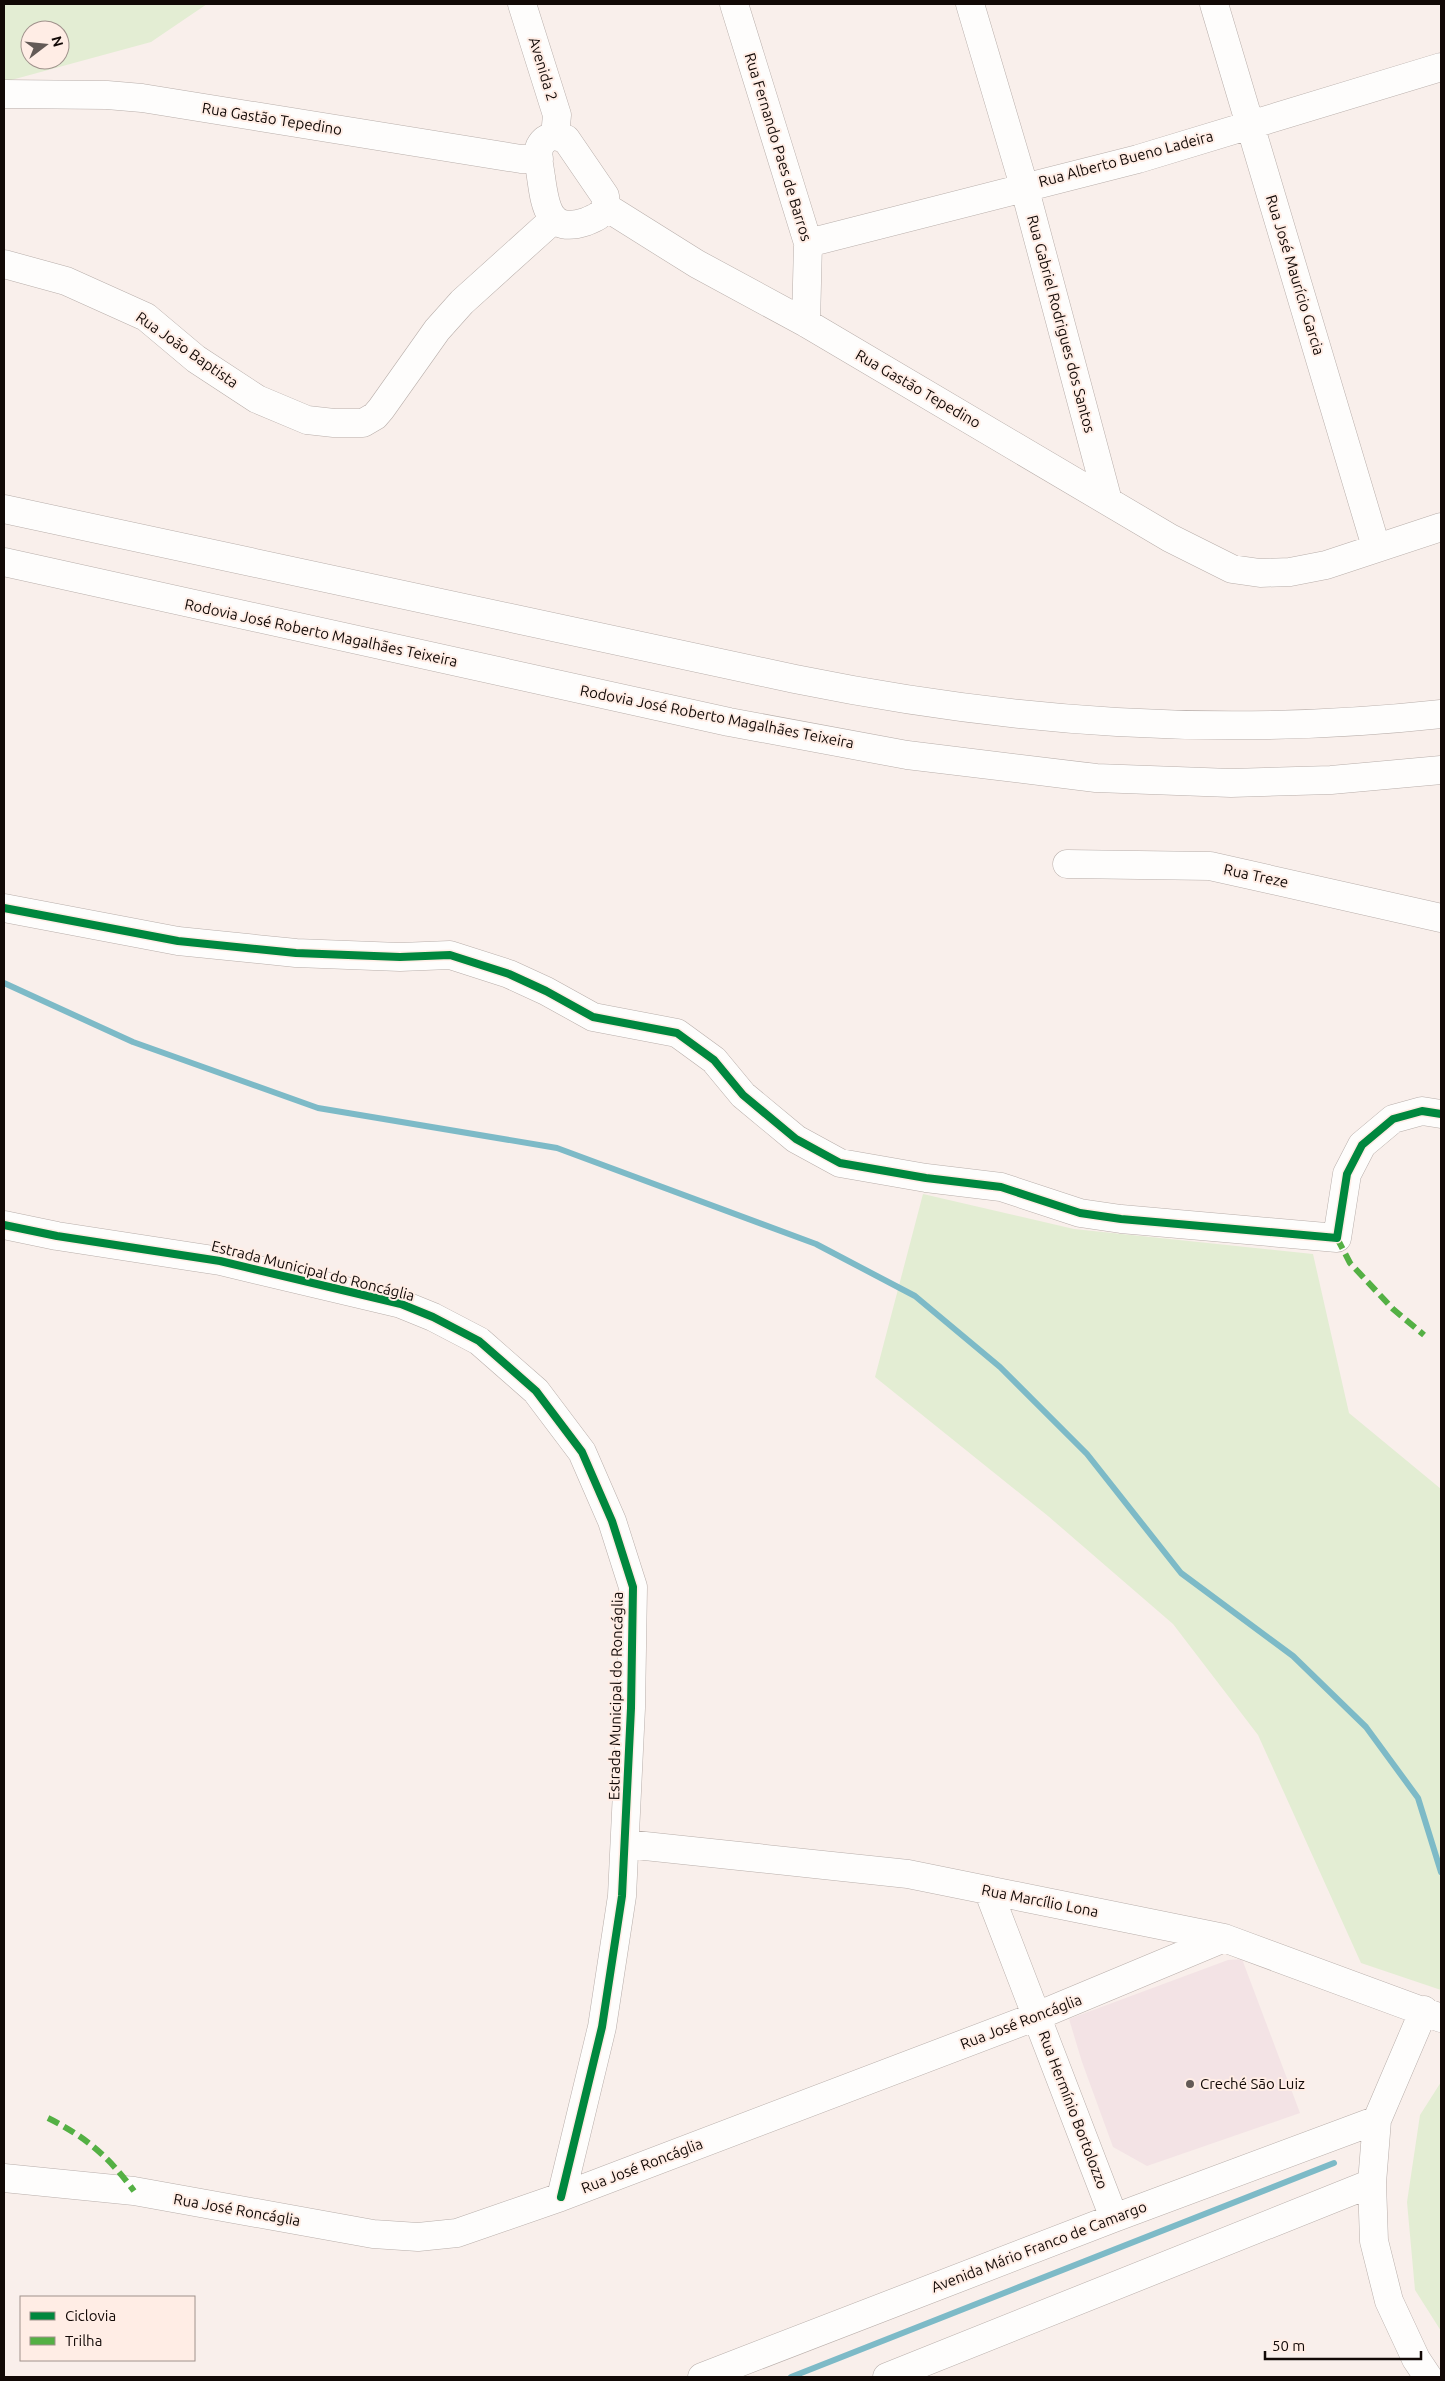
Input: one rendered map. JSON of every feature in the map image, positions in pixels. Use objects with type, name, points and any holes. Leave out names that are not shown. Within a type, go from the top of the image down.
[{"type":"main road","name":"Avenida 2","points":[[522,4],[557,115],[555,136]]},
{"type":"main road","name":"Rua Fernando Paes de Barros","points":[[734,4],[808,243],[806,323]]},
{"type":"main road","name":"Rua Gabriel Rodrigues dos Santos","points":[[970,4],[1024,186],[1108,500]]},
{"type":"main road","name":"Rua José Maurício Garcia","points":[[1214,4],[1376,547]]},
{"type":"main road","name":"Rua Alberto Bueno Ladeira","points":[[808,243],[1024,186],[1138,159],[1441,67]]},
{"type":"main road","name":"Rua Gastão Tepedino","points":[[4,94],[107,95],[142,98],[511,157],[539,159]]},
{"type":"main road","points":[[555,136],[566,139],[605,196],[606,207],[598,217],[573,226],[566,226],[554,219],[546,208],[539,159],[541,144],[555,136]]},
{"type":"main road","name":"Rua Gastão Tepedino","points":[[606,207],[697,264],[806,323],[1170,538],[1232,569],[1260,573],[1290,572],[1326,566],[1376,547],[1441,527]]},
{"type":"main road","name":"Rua João Baptista","points":[[4,264],[66,282],[146,317],[196,359],[257,399],[308,420],[334,424],[363,424],[375,416],[437,330],[462,302],[554,219]]},
{"type":"main road","points":[[4,509],[748,669],[892,698],[1056,718],[1160,726],[1281,726],[1441,714]]},
{"type":"main road","name":"Rodovia José Roberto Magalhães Teixeira","points":[[4,562],[729,722],[908,755],[1096,778],[1222,782],[1331,780],[1441,770]]},
{"type":"main road","name":"Rua Treze","points":[[1067,864],[1210,866],[1441,918]]},
{"type":"main road","points":[[4,908],[178,941],[296,953],[400,957],[450,955],[478,962],[546,991],[594,1017],[677,1033],[714,1060],[744,1095],[796,1139],[840,1163],[926,1178],[1001,1187],[1080,1213],[1121,1219],[1337,1238],[1347,1174],[1362,1145],[1393,1119],[1422,1111],[1441,1114]]},
{"type":"main road","name":"Estrada Municipal do Roncáglia","points":[[4,1225],[57,1236],[220,1261],[401,1304],[433,1317],[479,1342],[536,1391],[582,1452],[612,1521],[633,1587],[626,1844],[622,1896],[602,2028],[561,2196]]},
{"type":"main road","name":"Rua Marcílio Lona","points":[[626,1844],[908,1874],[1224,1938],[1433,2014]]},
{"type":"main road","name":"Rua Hermínio Bortolozzo","points":[[988,1890],[1114,2218]]},
{"type":"main road","name":"Rua José Roncáglia","points":[[4,2178],[134,2192],[372,2234],[418,2237],[458,2233],[561,2196],[1037,2016],[1224,1938]]},
{"type":"main road","points":[[1428,2377],[1416,2359],[1389,2301],[1374,2241],[1372,2183],[1378,2120],[1433,2014]]},
{"type":"main road","name":"Avenida Mário Franco de Camargo","points":[[702,2377],[1114,2218],[1378,2120]]},
{"type":"main road","points":[[887,2377],[1372,2183]]},
{"type":"shaded area","name":"Creché São Luiz","points":[[1242,1959],[1300,2113],[1147,2166],[1113,2147],[1082,2062],[1069,2019],[1228,1960]]},
{"type":"green space","points":[[4,4],[207,4],[151,42],[70,64],[70,20],[20,20],[20,70],[48,70],[4,82]]},
{"type":"green space","points":[[923,1194],[1074,1229],[1313,1254],[1349,1413],[1441,1489],[1441,1990],[1361,1963],[1258,1735],[1173,1624],[1048,1516],[875,1377]]},
{"type":"green space","points":[[1441,2082],[1441,2331],[1415,2290],[1407,2202],[1420,2115]]},
{"type":"waterway","points":[[4,983],[133,1042],[318,1108],[557,1148],[816,1244],[915,1296],[1000,1367],[1087,1454],[1181,1573],[1293,1656],[1366,1727],[1418,1798],[1441,1872]]},
{"type":"waterway","points":[[791,2377],[1334,2163]]},
{"type":"marked path","points":[[1337,1238],[1350,1263],[1393,1309],[1424,1335]]},
{"type":"marked path","points":[[48,2118],[62,2125],[96,2149],[134,2191]]},
{"type":"cycle path","points":[[4,908],[178,941],[296,953],[400,957],[450,955],[509,974],[546,991],[593,1017],[677,1033],[714,1060],[743,1095],[796,1139],[840,1163],[926,1178],[1001,1187],[1080,1213],[1121,1219],[1337,1238],[1347,1174],[1362,1145],[1393,1119],[1422,1111],[1441,1114]]},
{"type":"cycle path","points":[[4,1225],[57,1236],[220,1261],[401,1304],[433,1317],[479,1341],[536,1391],[582,1452],[612,1521],[633,1587],[631,1708],[622,1896],[602,2027],[561,2197]]},
{"type":"place","name":"Creché São Luiz","points":[[1190,2084]]}]
